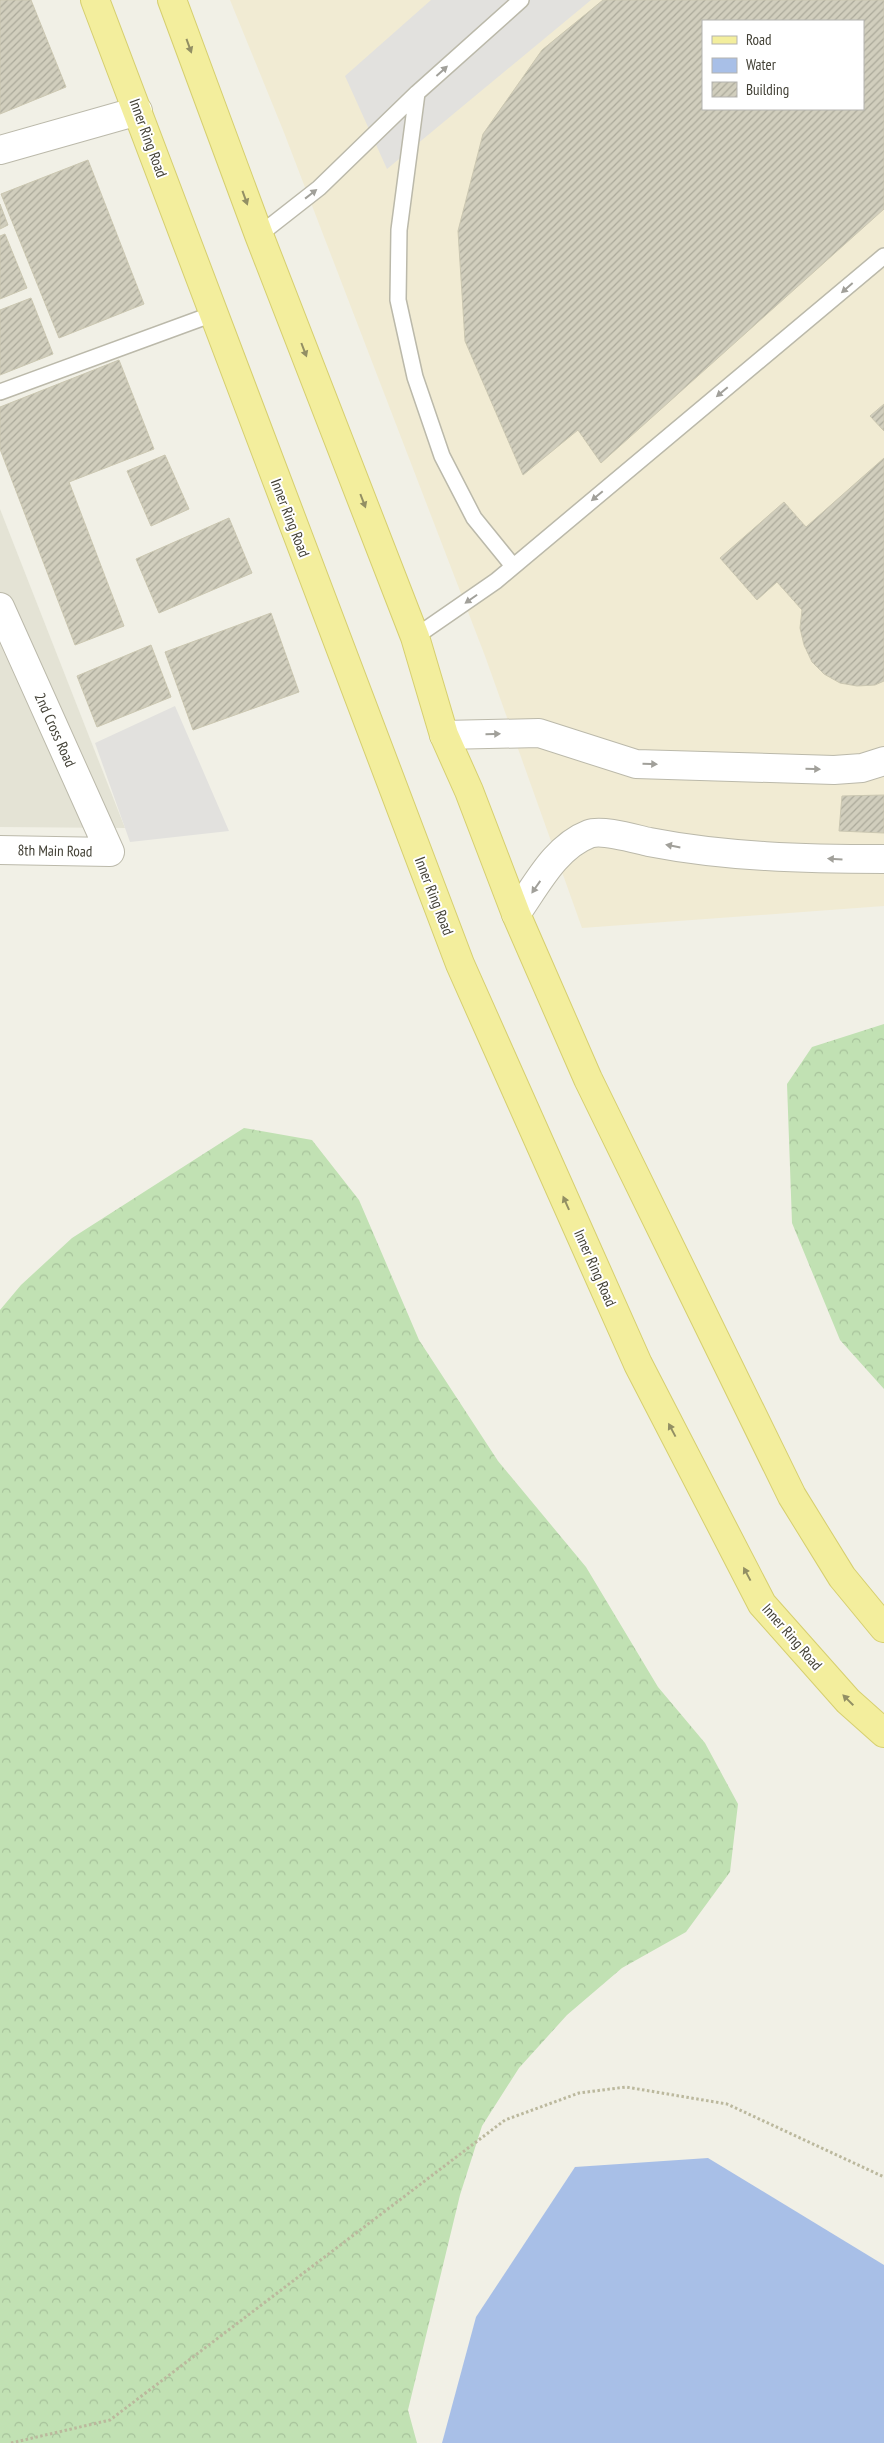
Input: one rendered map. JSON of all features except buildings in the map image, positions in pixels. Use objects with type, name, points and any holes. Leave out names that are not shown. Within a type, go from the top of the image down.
[{"type":"main road","name":"Inner Ring Road","points":[[95,0],[460,964],[638,1364],[762,1604],[848,1701],[884,1732]]},
{"type":"main road","points":[[172,0],[259,235],[415,637],[444,735],[516,914],[588,1080],[792,1496],[842,1577],[884,1628]]},
{"type":"street","points":[[0,150],[138,111]]},
{"type":"street","name":"2nd Cross Road","points":[[0,607],[110,852]]},
{"type":"street","points":[[444,735],[539,733],[636,764],[834,770],[862,768],[884,761]]},
{"type":"street","points":[[516,914],[560,852],[590,833],[614,835],[698,851],[842,859],[884,859]]},
{"type":"street","name":"8th Main Road","points":[[0,850],[110,852]]},
{"type":"lane","points":[[259,235],[319,188],[417,93],[522,0]]},
{"type":"lane","points":[[417,93],[399,230],[398,300],[415,377],[442,456],[474,518],[513,566]]},
{"type":"lane","points":[[415,637],[496,581],[884,256]]},
{"type":"lane","points":[[0,392],[213,314]]},
{"type":"path","points":[[11,2443],[110,2420],[505,2120],[579,2093],[626,2087],[727,2104],[884,2177]]},
{"type":"shaded area","points":[[230,0],[884,0],[884,906],[582,928],[485,656],[283,130]]},
{"type":"shaded area","points":[[431,0],[591,0],[387,169],[345,76]]},
{"type":"shaded area","points":[[0,509],[125,828],[0,827]]},
{"type":"shaded area","points":[[175,706],[229,831],[130,842],[95,743]]},
{"type":"green space","points":[[884,1024],[884,1389],[840,1340],[792,1223],[787,1084],[812,1047]]},
{"type":"green space","points":[[244,1128],[312,1140],[359,1200],[419,1340],[498,1461],[586,1567],[658,1687],[705,1743],[738,1804],[730,1872],[686,1932],[622,1968],[567,2015],[519,2068],[482,2126],[460,2195],[408,2410],[417,2443],[0,2443],[0,1310],[21,1285],[72,1238]]},
{"type":"water","points":[[708,2158],[884,2265],[884,2443],[442,2443],[476,2317],[575,2167]]}]
